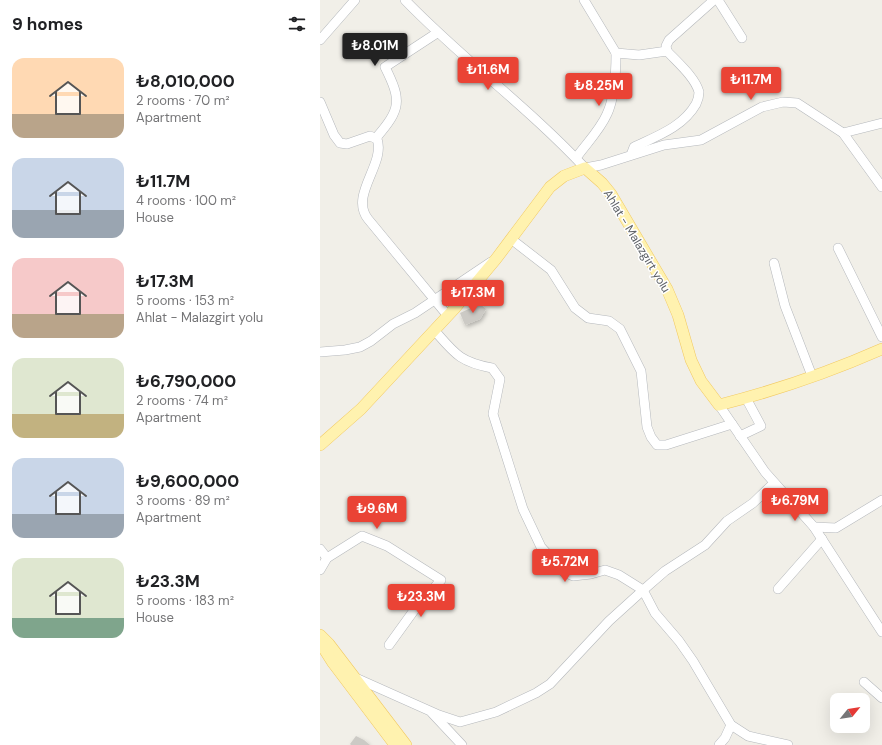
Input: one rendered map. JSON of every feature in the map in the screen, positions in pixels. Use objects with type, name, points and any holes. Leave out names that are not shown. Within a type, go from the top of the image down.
[{"type":"main road","points":[[320,445],[361,409],[435,331],[496,259],[556,181],[564,176],[585,168]]},
{"type":"main road","name":"Ahlat - Malazgirt yolu","points":[[585,168],[602,183],[611,194],[667,289],[678,315],[691,360],[701,381],[719,405]]},
{"type":"main road","points":[[719,405],[746,398],[812,376],[882,349]]},
{"type":"main road","points":[[320,635],[329,644],[349,678],[394,745]]},
{"type":"main road","points":[[320,642],[406,745]]},
{"type":"street","points":[[320,40],[356,0]]},
{"type":"street","points":[[406,0],[437,33],[507,94],[585,168],[631,156],[664,145],[701,140],[762,107],[776,102],[796,103],[842,133],[882,187]]},
{"type":"street","points":[[576,158],[607,114],[616,69],[616,53],[584,0]]},
{"type":"street","points":[[631,156],[634,147],[666,132],[685,119],[690,114],[698,99],[697,88],[667,51],[666,46],[669,40],[714,0]]},
{"type":"street","points":[[718,0],[742,38]]},
{"type":"street","points":[[376,138],[391,120],[396,108],[395,87],[385,67],[437,33]]},
{"type":"street","points":[[616,53],[639,55],[667,51]]},
{"type":"street","points":[[320,102],[334,135],[340,143],[348,144],[370,136],[376,138]]},
{"type":"street","points":[[842,133],[882,122]]},
{"type":"street","points":[[376,138],[378,144],[376,158],[362,201],[363,210],[368,219],[448,316]]},
{"type":"street","points":[[511,239],[551,270],[574,308],[588,318],[609,321],[620,330],[641,370],[647,427],[657,445],[666,446],[732,424]]},
{"type":"street","points":[[838,248],[882,338]]},
{"type":"street","points":[[320,352],[360,347],[371,341],[393,324],[415,313],[496,259]]},
{"type":"street","points":[[774,263],[785,306],[812,376]]},
{"type":"street","points":[[435,331],[460,358],[474,365],[492,368],[500,379],[493,414],[523,509],[541,547],[564,572],[573,576],[591,574],[605,570],[619,575],[643,590],[655,613],[693,660],[731,725],[748,736],[788,745]]},
{"type":"street","points":[[740,436],[762,426],[746,398]]},
{"type":"street","points":[[719,405],[765,472],[822,539],[882,632]]},
{"type":"street","points":[[349,678],[460,722],[496,712],[536,693],[550,684],[609,621],[643,590],[665,571],[705,545],[727,521],[753,503],[774,483]]},
{"type":"street","points":[[814,528],[836,528],[882,500]]},
{"type":"street","points":[[320,570],[327,558],[362,536],[387,546],[441,580],[415,609],[389,645]]},
{"type":"street","points":[[778,589],[822,539]]},
{"type":"street","points":[[320,549],[327,558]]},
{"type":"street","points":[[864,682],[882,698]]},
{"type":"street","points":[[430,711],[462,745]]},
{"type":"street","points":[[719,745],[725,738],[731,725]]},
{"type":"building","points":[[477,302],[486,309],[480,319],[465,325],[460,313],[471,308]]},
{"type":"building","points":[[356,736],[370,745],[351,745],[350,744]]}]
